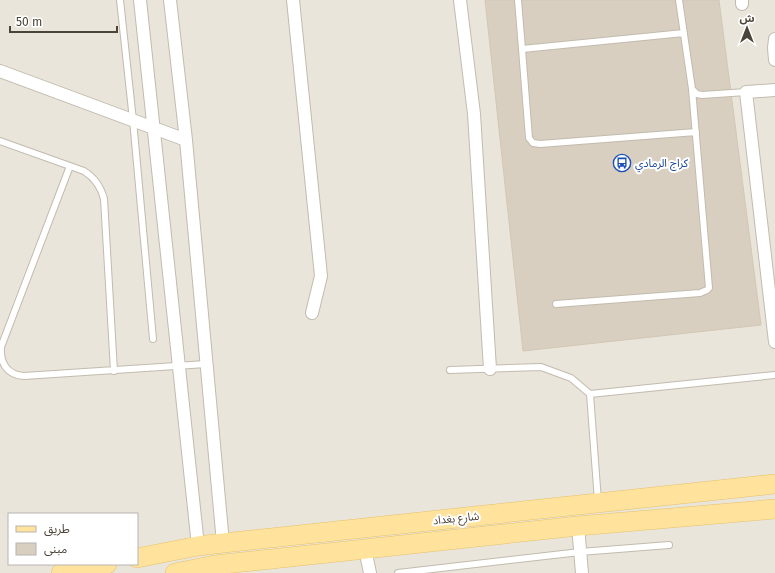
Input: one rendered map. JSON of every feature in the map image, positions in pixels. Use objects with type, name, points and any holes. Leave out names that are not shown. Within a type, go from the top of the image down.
[{"type":"main road","name":"شارع بغداد","points":[[138,558],[198,546],[223,543],[775,484]]},
{"type":"main road","points":[[538,509],[541,531]]},
{"type":"main road","name":"شارع بغداد","points":[[175,573],[215,565],[578,526],[775,510]]},
{"type":"main road","points":[[61,573],[102,565]]},
{"type":"street","points":[[140,0],[198,546]]},
{"type":"street","points":[[170,0],[186,140],[223,543]]},
{"type":"street","points":[[293,0],[321,276],[312,313]]},
{"type":"street","points":[[460,0],[474,114],[490,369]]},
{"type":"street","points":[[775,39],[775,60]]},
{"type":"street","points":[[0,71],[186,140]]},
{"type":"street","points":[[775,90],[746,92],[775,342]]},
{"type":"street","points":[[578,526],[582,573]]},
{"type":"street","points":[[365,549],[370,573]]},
{"type":"lane","points":[[120,0],[134,120],[153,339]]},
{"type":"lane","points":[[518,0],[529,138],[533,143],[540,144],[696,132]]},
{"type":"lane","points":[[556,304],[700,292],[709,288],[692,89],[678,0]]},
{"type":"lane","points":[[522,49],[684,33]]},
{"type":"lane","points":[[692,89],[702,95],[746,92]]},
{"type":"lane","points":[[0,141],[84,171],[94,180],[102,192],[104,199],[114,370]]},
{"type":"lane","points":[[70,166],[1,347],[1,359],[6,369],[17,376],[206,364]]},
{"type":"lane","points":[[450,370],[541,367],[571,378],[590,394],[598,502]]},
{"type":"lane","points":[[590,394],[775,375]]},
{"type":"lane","points":[[398,573],[580,552],[669,545]]},
{"type":"shaded area","points":[[0,0],[775,0],[775,573],[0,573]]},
{"type":"building","name":"كراج الرمادي","points":[[485,0],[719,0],[761,325],[523,351]]},
{"type":"place","name":"كراج الرمادي","points":[[622,163]]}]
